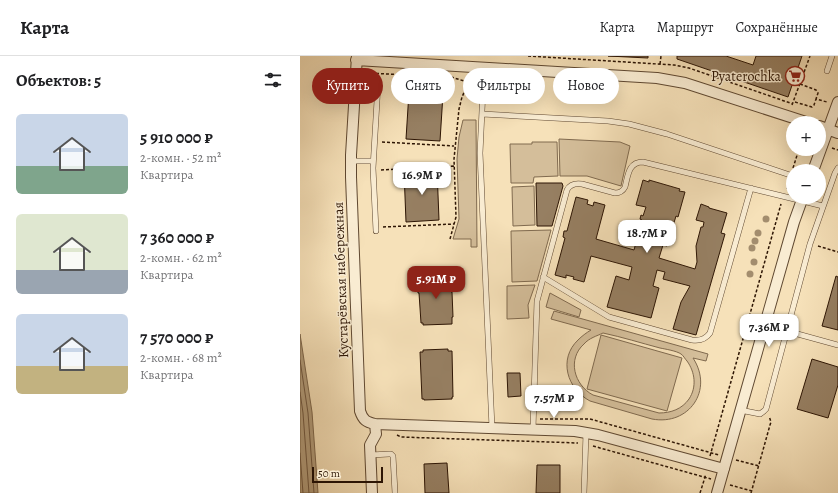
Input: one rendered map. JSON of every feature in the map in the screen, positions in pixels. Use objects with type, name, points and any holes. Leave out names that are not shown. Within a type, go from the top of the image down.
[{"type":"street","points":[[357,58],[661,79],[685,83],[788,116]]},
{"type":"street","name":"Кустарёвская набережная","points":[[356,68],[357,58]]},
{"type":"street","name":"Кустарёвская набережная","points":[[354,104],[351,161],[360,411],[364,420],[369,423],[376,424]]},
{"type":"street","points":[[816,164],[837,104]]},
{"type":"street","points":[[717,493],[800,204]]},
{"type":"street","points":[[372,493],[370,445],[376,434],[376,424],[566,430],[586,432],[724,469]]},
{"type":"lane","points":[[827,70],[832,56]]},
{"type":"lane","points":[[376,229],[373,161],[377,104]]},
{"type":"lane","points":[[482,104],[480,160],[492,428]]},
{"type":"lane","points":[[482,114],[608,121],[629,124],[667,134],[786,174]]},
{"type":"lane","points":[[351,161],[373,161]]},
{"type":"lane","points":[[533,429],[537,301],[569,187],[574,184],[582,184],[618,193],[624,189],[632,166],[635,163],[643,162],[784,197]]},
{"type":"lane","points":[[740,410],[760,414],[766,409],[810,244],[838,168]]},
{"type":"lane","points":[[543,277],[602,313],[615,319],[696,341],[703,339],[710,333],[750,188]]},
{"type":"lane","points":[[817,204],[823,206]]},
{"type":"lane","points":[[765,325],[838,345]]},
{"type":"lane","points":[[584,493],[586,432]]},
{"type":"lane","points":[[371,455],[389,454],[393,456],[395,493]]},
{"type":"path","points":[[660,64],[661,56]]},
{"type":"path","points":[[788,116],[810,56]]},
{"type":"path","points":[[383,74],[451,77],[463,81]]},
{"type":"path","points":[[794,101],[811,107],[814,105],[818,94],[817,91],[800,84]]},
{"type":"path","points":[[450,239],[456,217],[454,166],[455,146],[460,104],[463,94]]},
{"type":"path","points":[[816,99],[837,104]]},
{"type":"path","points":[[374,141],[455,146]]},
{"type":"path","points":[[373,170],[454,166]]},
{"type":"path","points":[[700,493],[784,197]]},
{"type":"path","points":[[376,229],[454,224]]},
{"type":"path","points":[[810,244],[838,252]]},
{"type":"path","points":[[397,425],[397,435],[401,437],[585,444],[752,492],[770,425],[770,418],[766,409]]},
{"type":"shaded area","points":[[463,120],[476,120],[477,247],[471,247],[471,239],[453,239],[459,219],[457,159],[459,137]]},
{"type":"shaded area","points":[[559,139],[620,142],[630,146],[621,186],[587,176],[560,176]]},
{"type":"shaded area","points":[[532,142],[557,142],[558,176],[534,177],[533,183],[511,183],[510,144],[532,144]]},
{"type":"shaded area","points":[[534,186],[535,225],[513,226],[512,187]]},
{"type":"shaded area","points":[[551,230],[537,281],[512,282],[511,231]]},
{"type":"shaded area","points":[[535,285],[528,305],[529,318],[507,319],[507,286]]},
{"type":"shaded area","points":[[550,293],[581,310],[579,317],[546,307]]},
{"type":"shaded area","points":[[554,311],[708,354],[706,361],[693,358],[699,370],[701,382],[699,393],[694,403],[687,411],[677,417],[665,420],[652,419],[590,401],[582,396],[571,381],[567,364],[568,356],[572,348],[591,330],[551,319]],"holes":[[[603,333],[674,351],[682,355],[690,365],[694,380],[692,394],[689,399],[676,410],[659,413],[593,395],[586,391],[577,378],[574,364],[576,357],[579,350],[588,340]]]},
{"type":"shaded area","points":[[601,335],[682,358],[667,411],[587,389]]},
{"type":"water","points":[[300,334],[312,412],[318,493],[300,493]]},
{"type":"building","points":[[608,56],[648,56],[648,58]]},
{"type":"building","points":[[677,56],[726,56],[753,65],[756,56],[802,56],[788,97],[677,59]]},
{"type":"building","points":[[408,104],[442,104],[440,141],[406,139]]},
{"type":"building","points":[[437,169],[439,220],[406,222],[404,171]]},
{"type":"building","points":[[643,180],[649,182],[649,180],[680,189],[679,191],[685,192],[678,217],[676,216],[667,246],[663,245],[659,258],[695,269],[697,262],[696,246],[701,227],[703,227],[704,222],[696,220],[701,204],[727,213],[721,233],[725,234],[696,335],[673,329],[681,302],[690,286],[663,279],[665,272],[657,270],[653,286],[659,288],[651,318],[607,307],[616,276],[629,280],[632,267],[591,256],[584,282],[566,275],[566,278],[555,275],[565,238],[563,237],[564,231],[567,231],[576,197],[588,200],[587,204],[593,206],[594,202],[605,205],[596,239],[634,250],[642,220],[640,219],[641,215],[643,216],[646,207],[636,205]]},
{"type":"building","points":[[536,183],[562,183],[563,186],[552,226],[537,226]]},
{"type":"building","points":[[447,275],[447,277],[450,277],[452,292],[452,324],[423,325],[423,323],[421,323],[417,279],[422,278],[422,276]]},
{"type":"building","points":[[836,276],[838,277],[838,330],[822,326]]},
{"type":"building","points":[[448,349],[448,351],[452,351],[453,397],[452,399],[424,400],[422,399],[420,352],[423,352],[423,350]]},
{"type":"building","points":[[812,359],[838,367],[838,385],[828,418],[797,409]]},
{"type":"building","points":[[507,373],[520,373],[521,396],[508,397]]},
{"type":"building","points":[[447,463],[449,493],[425,493],[424,464]]},
{"type":"building","points":[[537,465],[560,465],[560,493],[536,493]]},
{"type":"place","name":"Pyaterochka","points":[[795,76]]}]
